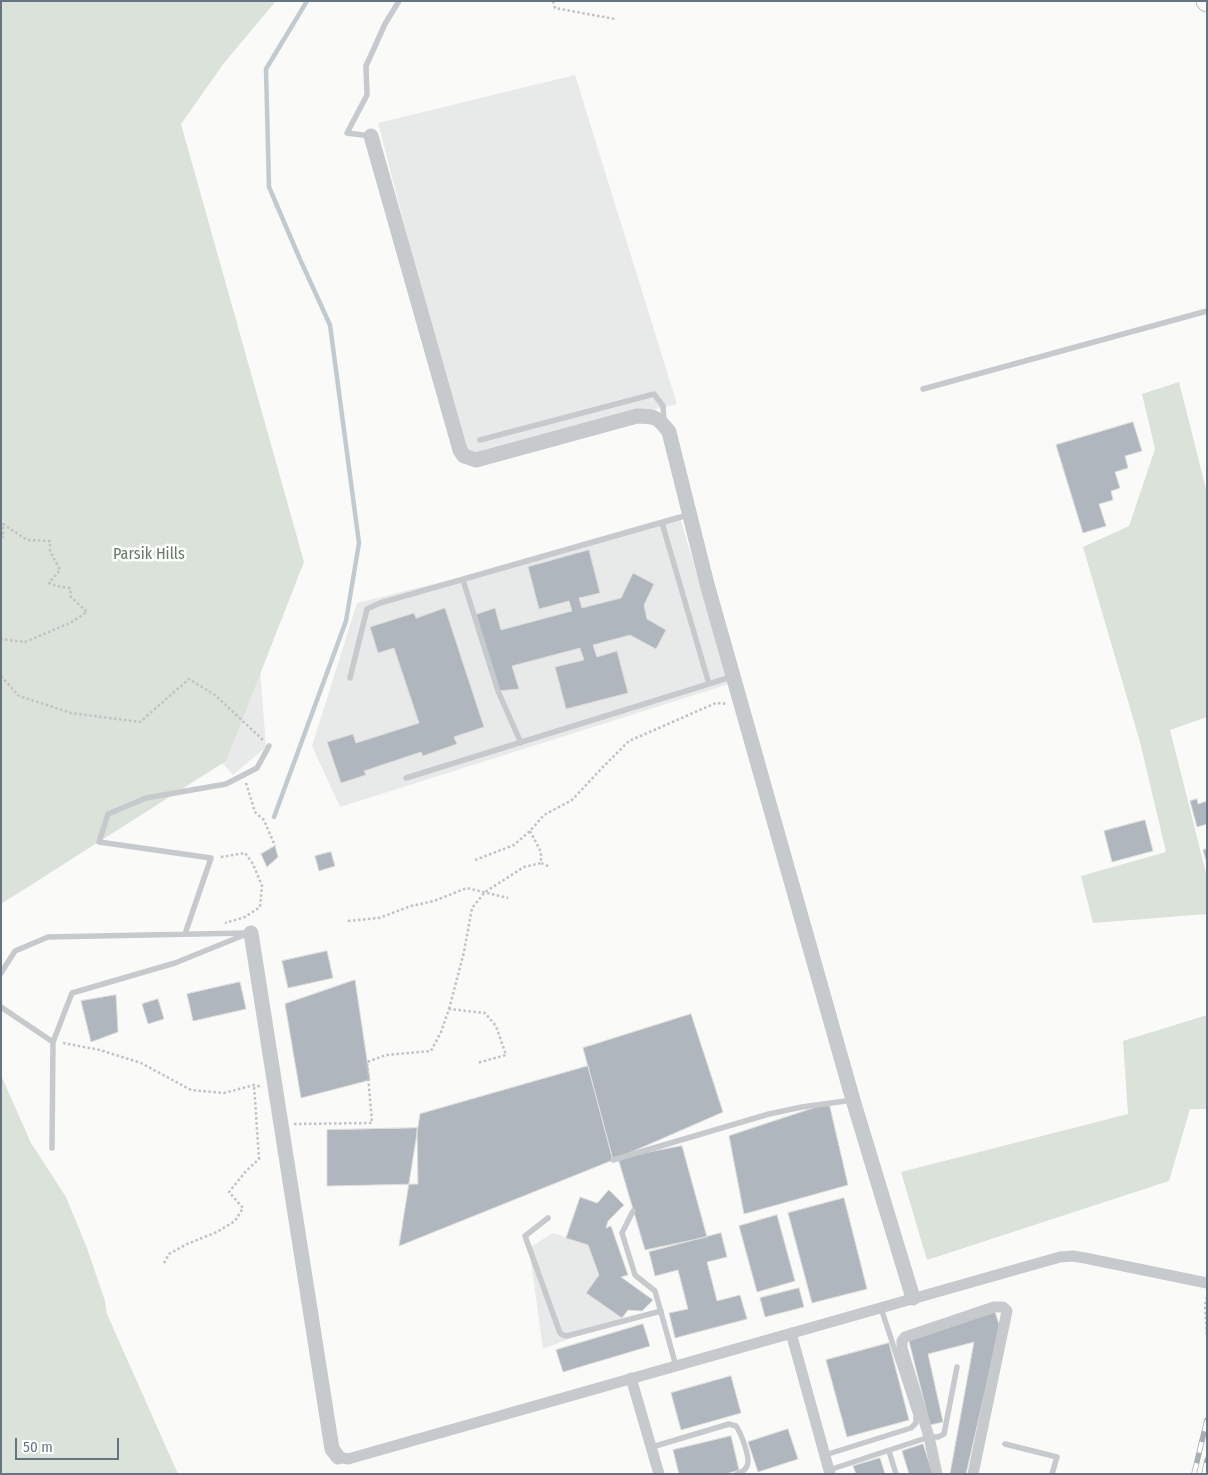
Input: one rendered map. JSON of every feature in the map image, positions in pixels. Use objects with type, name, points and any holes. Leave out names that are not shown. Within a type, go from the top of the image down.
[{"type":"street","points":[[371,136],[460,450],[464,456],[476,460],[637,416],[651,416],[661,420],[669,432],[707,584],[853,1100],[913,1298]]},
{"type":"street","points":[[251,933],[332,1449],[338,1457],[348,1459],[1046,1260],[1073,1256],[1207,1284]]},
{"type":"street","points":[[938,1474],[929,1437],[902,1348],[902,1341],[905,1337],[994,1307],[1003,1307],[1007,1311],[973,1474]]},
{"type":"street","points":[[791,1333],[830,1472]]},
{"type":"street","points":[[632,1378],[659,1474]]},
{"type":"lane","points":[[371,136],[347,133],[367,95],[366,66],[385,24],[399,1]]},
{"type":"lane","points":[[922,389],[1207,311]]},
{"type":"lane","points":[[480,440],[654,394],[663,406],[664,425]]},
{"type":"lane","points":[[350,678],[367,609],[690,514]]},
{"type":"lane","points":[[662,523],[709,684]]},
{"type":"lane","points":[[463,580],[498,691],[521,743]]},
{"type":"lane","points":[[406,778],[734,677]]},
{"type":"lane","points":[[185,934],[211,858],[100,842],[108,814],[146,798],[226,784],[257,768],[269,746]]},
{"type":"lane","points":[[1,973],[15,951],[48,937],[251,933]]},
{"type":"lane","points":[[52,1148],[54,1042],[72,993],[174,963],[251,933]]},
{"type":"lane","points":[[1,1007],[54,1042]]},
{"type":"lane","points":[[612,1160],[769,1114],[853,1100]]},
{"type":"lane","points":[[633,1211],[622,1233],[634,1275],[655,1291],[676,1366]]},
{"type":"lane","points":[[548,1218],[525,1236],[560,1333],[567,1336],[662,1311]]},
{"type":"lane","points":[[825,1455],[910,1428],[916,1423],[916,1416],[881,1308]]},
{"type":"lane","points":[[830,1472],[929,1437],[938,1437],[944,1434],[957,1367]]},
{"type":"lane","points":[[652,1447],[729,1424],[736,1426],[748,1459],[747,1466],[737,1474]]},
{"type":"lane","points":[[1005,1444],[1057,1457],[1052,1474]]},
{"type":"lane","points":[[889,1451],[896,1474]]},
{"type":"path","points":[[553,1],[555,8],[615,20]]},
{"type":"path","points":[[1,536],[3,537],[3,524],[27,540],[50,541],[50,551],[60,570],[49,583],[70,588],[71,597],[87,612],[70,623],[25,642],[1,639]]},
{"type":"path","points":[[1,676],[19,696],[71,713],[140,722],[189,680],[215,695],[269,746]]},
{"type":"path","points":[[475,860],[514,845],[544,815],[572,800],[629,741],[716,703],[742,706]]},
{"type":"path","points":[[245,775],[255,812],[264,820],[275,846]]},
{"type":"path","points":[[530,831],[541,852],[541,863]]},
{"type":"path","points":[[211,858],[245,854],[253,864],[262,886],[260,907],[245,917],[224,923],[212,934]]},
{"type":"path","points":[[281,1124],[372,1123],[367,1062],[386,1055],[431,1051],[441,1032],[449,1009],[464,952],[472,908],[485,892],[524,868],[541,863],[550,867]]},
{"type":"path","points":[[348,921],[379,918],[411,906],[434,901],[467,888],[508,898]]},
{"type":"path","points":[[449,1009],[485,1013],[496,1026],[506,1055],[477,1063]]},
{"type":"path","points":[[54,1042],[100,1050],[141,1063],[191,1090],[224,1093],[254,1085],[276,1090]]},
{"type":"path","points":[[164,1263],[169,1254],[235,1222],[243,1208],[229,1192],[246,1171],[259,1159],[254,1085]]},
{"type":"path","points":[[1207,1297],[1205,1305],[1207,1338]]},
{"type":"shaded area","points":[[575,75],[677,404],[464,456],[378,123]]},
{"type":"shaded area","points":[[679,514],[729,684],[340,807],[312,746],[357,603],[453,579]]},
{"type":"shaded area","points":[[260,669],[266,747],[233,775],[193,731]]},
{"type":"shaded area","points":[[553,1233],[588,1245],[599,1275],[586,1293],[622,1318],[543,1349],[529,1248]]},
{"type":"green space","name":"Parsik Hills","points":[[1,1],[276,1],[224,63],[181,124],[304,562],[226,761],[1,904]]},
{"type":"green space","points":[[1179,382],[1207,493],[1207,717],[1170,730],[1207,877],[1207,914],[1093,923],[1081,876],[1166,852],[1140,742],[1083,547],[1129,526],[1155,449],[1142,394]]},
{"type":"green space","points":[[1207,1015],[1207,1109],[1190,1109],[1169,1181],[927,1260],[901,1172],[1128,1114],[1123,1041]]},
{"type":"green space","points":[[1,1075],[31,1143],[66,1197],[87,1248],[105,1301],[107,1314],[178,1474],[1,1474]]},
{"type":"building","points":[[1133,422],[1142,451],[1125,456],[1128,468],[1115,472],[1120,488],[1111,491],[1113,500],[1099,504],[1106,526],[1083,533],[1056,445]]},
{"type":"building","points":[[589,550],[600,593],[579,598],[582,608],[621,598],[633,573],[654,584],[644,605],[647,619],[666,630],[656,649],[630,635],[593,645],[597,657],[617,651],[628,693],[566,709],[555,667],[584,660],[580,648],[512,666],[519,689],[498,691],[474,615],[495,608],[501,630],[572,611],[569,601],[539,609],[528,567]]},
{"type":"building","points":[[445,608],[484,727],[454,737],[457,744],[423,756],[421,752],[364,771],[366,775],[341,783],[327,742],[353,734],[356,743],[419,723],[394,648],[378,653],[370,627],[414,613],[416,618]]},
{"type":"building","points":[[1197,799],[1198,804],[1207,801],[1207,824],[1197,827],[1190,801]]},
{"type":"building","points":[[1145,820],[1153,851],[1112,862],[1104,831]]},
{"type":"building","points":[[275,846],[278,857],[267,867],[261,854]]},
{"type":"building","points":[[1207,849],[1207,864],[1203,850]]},
{"type":"building","points":[[331,852],[335,866],[319,871],[315,856]]},
{"type":"building","points":[[327,951],[333,978],[288,988],[282,961]]},
{"type":"building","points":[[355,980],[370,1080],[301,1098],[285,1004]]},
{"type":"building","points":[[240,982],[246,1009],[193,1021],[187,994]]},
{"type":"building","points":[[116,995],[118,1032],[91,1042],[81,1001]]},
{"type":"building","points":[[158,999],[164,1019],[148,1024],[142,1004]]},
{"type":"building","points":[[691,1014],[723,1112],[613,1160],[583,1048]]},
{"type":"building","points":[[588,1066],[613,1160],[399,1246],[420,1114]]},
{"type":"building","points":[[829,1103],[848,1185],[744,1214],[729,1136]]},
{"type":"building","points":[[417,1128],[418,1184],[327,1186],[327,1130]]},
{"type":"building","points":[[682,1146],[707,1237],[645,1250],[618,1158]]},
{"type":"building","points":[[609,1190],[624,1205],[608,1221],[606,1228],[611,1226],[628,1275],[621,1277],[653,1300],[642,1311],[628,1310],[622,1318],[586,1293],[599,1275],[588,1245],[566,1238],[580,1197],[597,1203]]},
{"type":"building","points":[[844,1198],[867,1289],[812,1303],[788,1213]]},
{"type":"building","points":[[777,1215],[795,1281],[757,1292],[739,1226]]},
{"type":"building","points":[[721,1233],[727,1257],[707,1262],[717,1301],[740,1295],[747,1319],[675,1338],[669,1313],[688,1309],[678,1270],[655,1276],[649,1252]]},
{"type":"building","points":[[799,1288],[804,1307],[765,1317],[760,1298]]},
{"type":"building","points":[[995,1312],[1000,1327],[966,1474],[950,1474],[974,1342],[928,1354],[943,1422],[930,1425],[909,1341]]},
{"type":"building","points":[[643,1324],[650,1346],[563,1372],[556,1350]]},
{"type":"building","points":[[889,1343],[909,1420],[847,1437],[826,1360]]},
{"type":"building","points":[[731,1376],[741,1413],[681,1430],[671,1393]]},
{"type":"building","points":[[788,1429],[798,1459],[758,1472],[748,1442]]},
{"type":"building","points":[[731,1436],[739,1470],[726,1474],[679,1474],[673,1450]]},
{"type":"building","points":[[923,1444],[933,1474],[909,1474],[902,1451]]},
{"type":"building","points":[[880,1458],[885,1474],[856,1474],[853,1466]]},
{"type":"waterway","points":[[274,817],[346,621],[359,543],[330,325],[269,187],[266,69],[307,1]]},
{"type":"railway","points":[[1194,1474],[1207,1420]]},
{"type":"railway","points":[[1204,1474],[1207,1460]]}]
